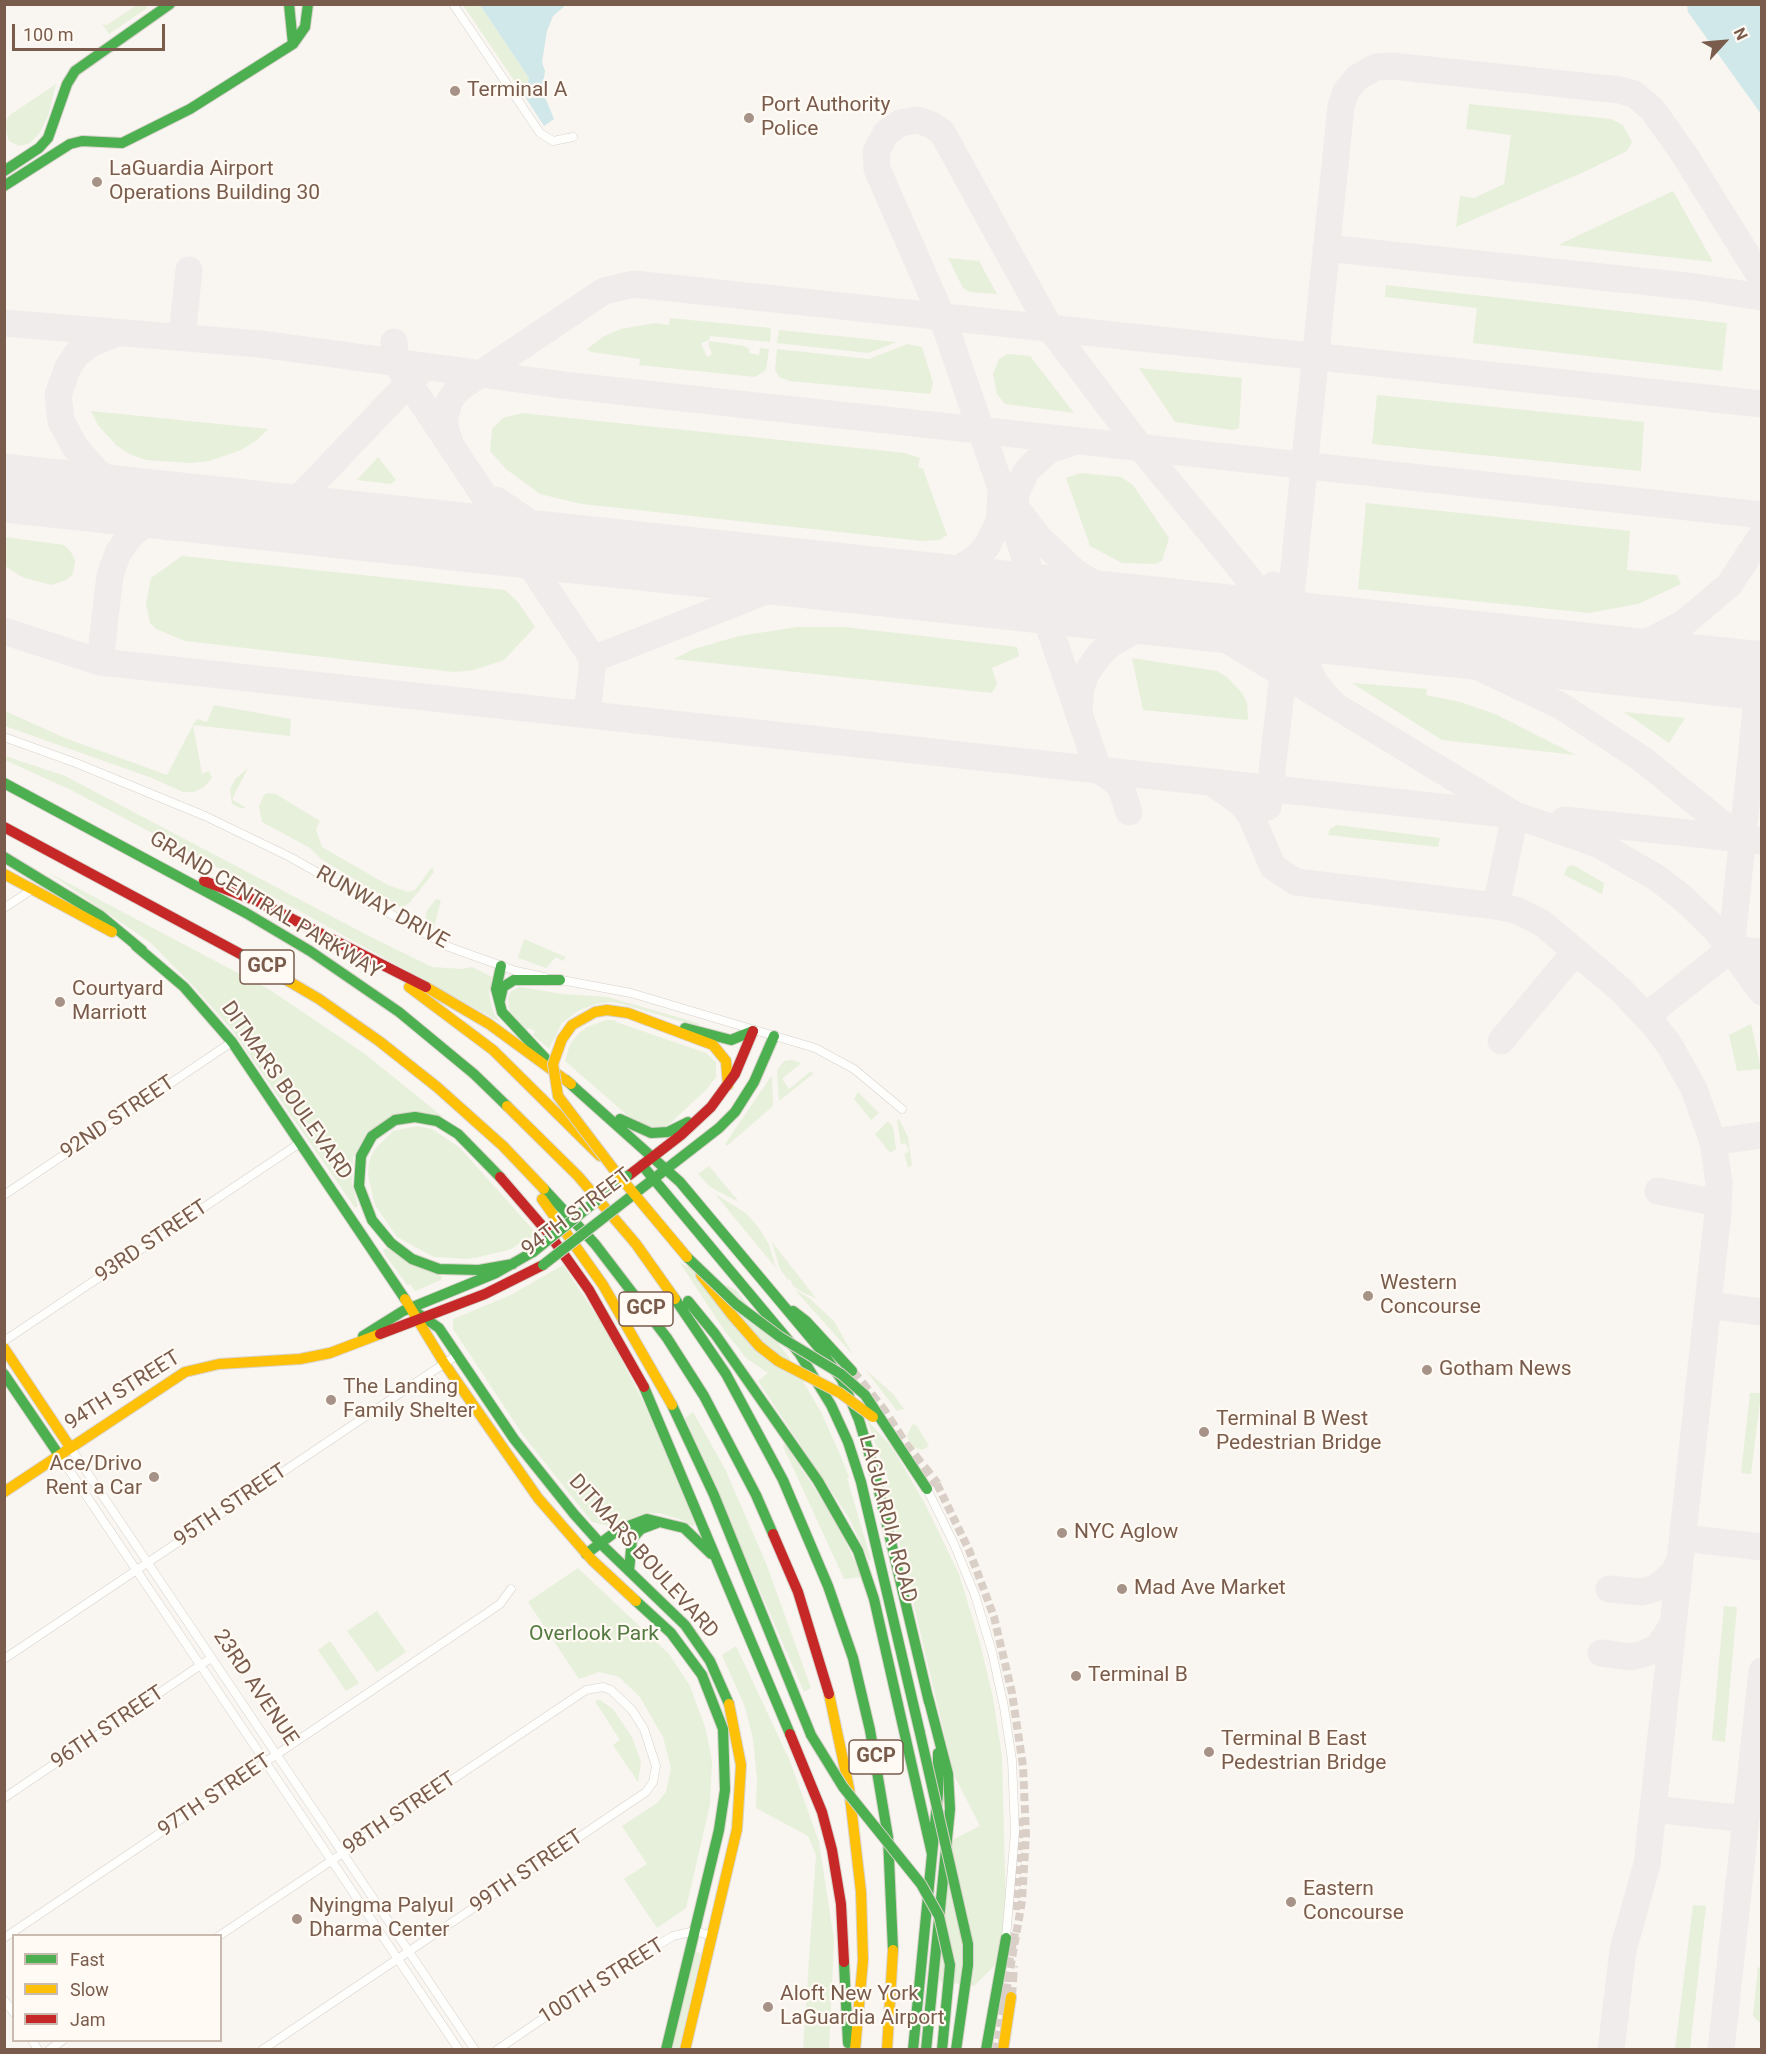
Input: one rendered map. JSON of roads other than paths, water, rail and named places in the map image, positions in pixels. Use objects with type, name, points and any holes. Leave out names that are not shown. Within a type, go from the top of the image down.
[{"type":"main road","points":[[4,171],[39,148],[48,138],[67,84],[75,71],[170,4]]},
{"type":"main road","points":[[289,4],[293,44]]},
{"type":"main road","points":[[4,186],[70,144],[82,141],[103,144],[122,143],[159,126],[293,44],[305,27],[308,4]]},
{"type":"main road","name":"GRAND CENTRAL PARKWAY","points":[[4,783],[151,860],[270,927],[370,990],[474,1074],[578,1176],[648,1260],[726,1374],[783,1480],[831,1595],[864,1699],[888,1837],[893,1944],[887,2049]]},
{"type":"main road","name":"GCP","points":[[4,827],[224,943],[303,989],[408,1064],[503,1146],[615,1268],[687,1368],[740,1463],[798,1592],[836,1720],[854,1824],[861,1892],[863,1960],[855,2049]]},
{"type":"main road","points":[[4,856],[101,916],[142,950]]},
{"type":"main road","points":[[151,860],[249,898],[462,1007],[571,1084],[603,1110],[640,1130],[657,1134],[682,1126],[711,1107]]},
{"type":"main road","name":"DITMARS BOULEVARD","points":[[4,874],[142,950],[184,987],[232,1042],[410,1308],[420,1319],[444,1364],[513,1464],[586,1554],[688,1653],[706,1684],[723,1729],[725,1790],[695,1931],[666,2049]]},
{"type":"main road","points":[[314,931],[409,987],[493,1050],[615,1171]]},
{"type":"main road","points":[[501,966],[496,989],[502,1012],[508,1022],[571,1084]]},
{"type":"main road","points":[[502,1012],[501,991],[510,981],[560,980]]},
{"type":"main road","points":[[728,1085],[726,1061],[717,1048],[628,1013],[601,1011],[578,1021],[562,1039],[553,1064],[558,1096],[615,1171],[759,1346],[778,1361],[850,1399],[873,1418]]},
{"type":"main road","points":[[652,1022],[731,1040],[753,1031]]},
{"type":"main road","name":"94TH STREET","points":[[345,1347],[410,1308],[513,1264],[533,1252],[569,1220],[654,1156],[711,1107],[728,1085],[753,1031]]},
{"type":"main road","name":"94TH STREET","points":[[4,1492],[173,1378],[192,1370],[219,1364],[308,1358],[345,1347],[514,1282],[543,1265],[668,1170],[735,1112],[754,1082],[774,1036]]},
{"type":"main road","name":"LAGUARDIA ROAD","points":[[603,1110],[668,1170],[834,1367],[859,1420],[874,1470],[928,1697],[938,1766],[913,2049]]},
{"type":"main road","points":[[513,1264],[479,1270],[439,1269],[412,1259],[391,1243],[372,1220],[359,1186],[359,1163],[364,1148],[372,1136],[389,1123],[408,1117],[430,1119],[458,1134],[502,1179],[550,1235],[602,1308],[635,1368],[809,1777],[830,1840],[843,1924],[848,2049]]},
{"type":"main road","points":[[503,1146],[603,1285],[661,1382],[714,1495],[811,1735],[843,1787],[924,1889],[939,1916],[947,1941],[950,1965],[942,2049]]},
{"type":"main road","name":"LAGUARDIA ROAD","points":[[642,1165],[804,1360],[822,1386],[855,1461],[968,1944],[968,1965],[956,2049]]},
{"type":"main road","points":[[578,1176],[632,1234],[712,1329],[818,1481],[850,1533],[864,1565],[874,1599],[932,1854]]},
{"type":"main road","points":[[687,1257],[736,1304],[765,1327],[841,1374],[857,1387],[878,1412],[927,1489]]},
{"type":"main road","points":[[778,1301],[806,1321],[852,1371]]},
{"type":"main road","name":"DITMARS BOULEVARD","points":[[420,1319],[439,1328],[514,1439],[599,1542],[685,1625],[699,1643],[720,1680],[735,1723],[741,1765],[736,1829],[685,2049]]},
{"type":"main road","name":"23RD AVENUE","points":[[4,1348],[70,1447]]},
{"type":"main road","name":"23RD AVENUE","points":[[4,1374],[59,1455]]},
{"type":"main road","points":[[586,1554],[618,1530],[641,1520],[669,1522],[689,1532],[705,1546],[744,1625]]},
{"type":"main road","points":[[629,1571],[630,1544],[635,1535],[650,1524],[669,1522]]},
{"type":"main road","points":[[926,2049],[950,1809],[948,1774],[928,1697]]},
{"type":"main road","points":[[986,2049],[1006,1938]]},
{"type":"main road","points":[[1004,2049],[1011,1997]]},
{"type":"street","points":[[453,4],[540,133],[553,141],[573,137]]},
{"type":"street","name":"RUNWAY DRIVE","points":[[4,737],[205,816],[290,857],[449,947],[501,966],[631,993],[806,1045],[840,1060],[902,1109]]},
{"type":"street","points":[[4,908],[33,889]]},
{"type":"street","name":"92ND STREET","points":[[4,1195],[232,1042]]},
{"type":"street","name":"93RD STREET","points":[[4,1341],[300,1143]]},
{"type":"street","name":"95TH STREET","points":[[4,1659],[457,1355]]},
{"type":"street","name":"23RD AVENUE","points":[[70,1447],[475,2049]]},
{"type":"street","name":"23RD AVENUE","points":[[59,1455],[459,2049]]},
{"type":"street","points":[[927,1489],[975,1594],[992,1652],[1004,1707],[1012,1760],[1015,1821],[1006,1938]]},
{"type":"street","name":"97TH STREET","points":[[4,1938],[492,1610],[511,1589]]},
{"type":"street","name":"96TH STREET","points":[[4,1798],[211,1658]]},
{"type":"street","name":"99TH STREET","points":[[398,1958],[646,1792],[654,1782],[656,1766],[650,1741],[632,1710],[611,1690],[593,1688],[580,1694]]},
{"type":"street","name":"98TH STREET","points":[[221,1934],[580,1694]]},
{"type":"street","points":[[695,1931],[712,1936]]},
{"type":"street","name":"100TH STREET","points":[[497,2049],[648,1950],[682,1933],[695,1931]]},
{"type":"street","points":[[261,2049],[398,1958]]},
{"type":"water","points":[[480,5],[566,5],[553,16],[547,31],[542,62],[545,71],[542,90],[554,119],[544,126],[524,95],[529,78]]},
{"type":"water","points":[[1687,5],[1761,5],[1761,114],[1688,12]]},
{"type":"tunnel","points":[[852,1371],[937,1484]]},
{"type":"tunnel","points":[[937,1484],[969,1550],[994,1617],[1012,1693],[1023,1766],[1026,1835],[1022,1901],[996,2050]]},
{"type":"tunnel","points":[[1016,1910],[1020,1815]]},
{"type":"tunnel","points":[[998,2011],[1014,1933]]},
{"type":"tunnel","points":[[1011,1997],[1013,1966]]},
{"type":"place","name":"Terminal A","points":[[455,91]]},
{"type":"place","name":"Port Authority Police","points":[[749,118]]},
{"type":"place","name":"LaGuardia Airport Operations Building 30","points":[[97,182]]},
{"type":"place","name":"Courtyard Marriott","points":[[60,1002]]},
{"type":"place","name":"Western Concourse","points":[[1368,1296]]},
{"type":"place","name":"Gotham News","points":[[1427,1370]]},
{"type":"place","name":"The Landing Family Shelter","points":[[331,1400]]},
{"type":"place","name":"Terminal B West Pedestrian Bridge","points":[[1204,1432]]},
{"type":"place","name":"Ace/Drivo Rent a Car","points":[[154,1477]]},
{"type":"place","name":"NYC Aglow","points":[[1062,1533]]},
{"type":"place","name":"Mad Ave Market","points":[[1122,1589]]},
{"type":"place","name":"Terminal B","points":[[1076,1676]]},
{"type":"place","name":"Terminal B East Pedestrian Bridge","points":[[1209,1752]]},
{"type":"place","name":"Eastern Concourse","points":[[1291,1902]]},
{"type":"place","name":"Nyingma Palyul Dharma Center","points":[[297,1919]]},
{"type":"place","name":"Aloft New York LaGuardia Airport","points":[[768,2007]]},
{"type":"park label","name":"Overlook Park","points":[[594,1635]]}]
